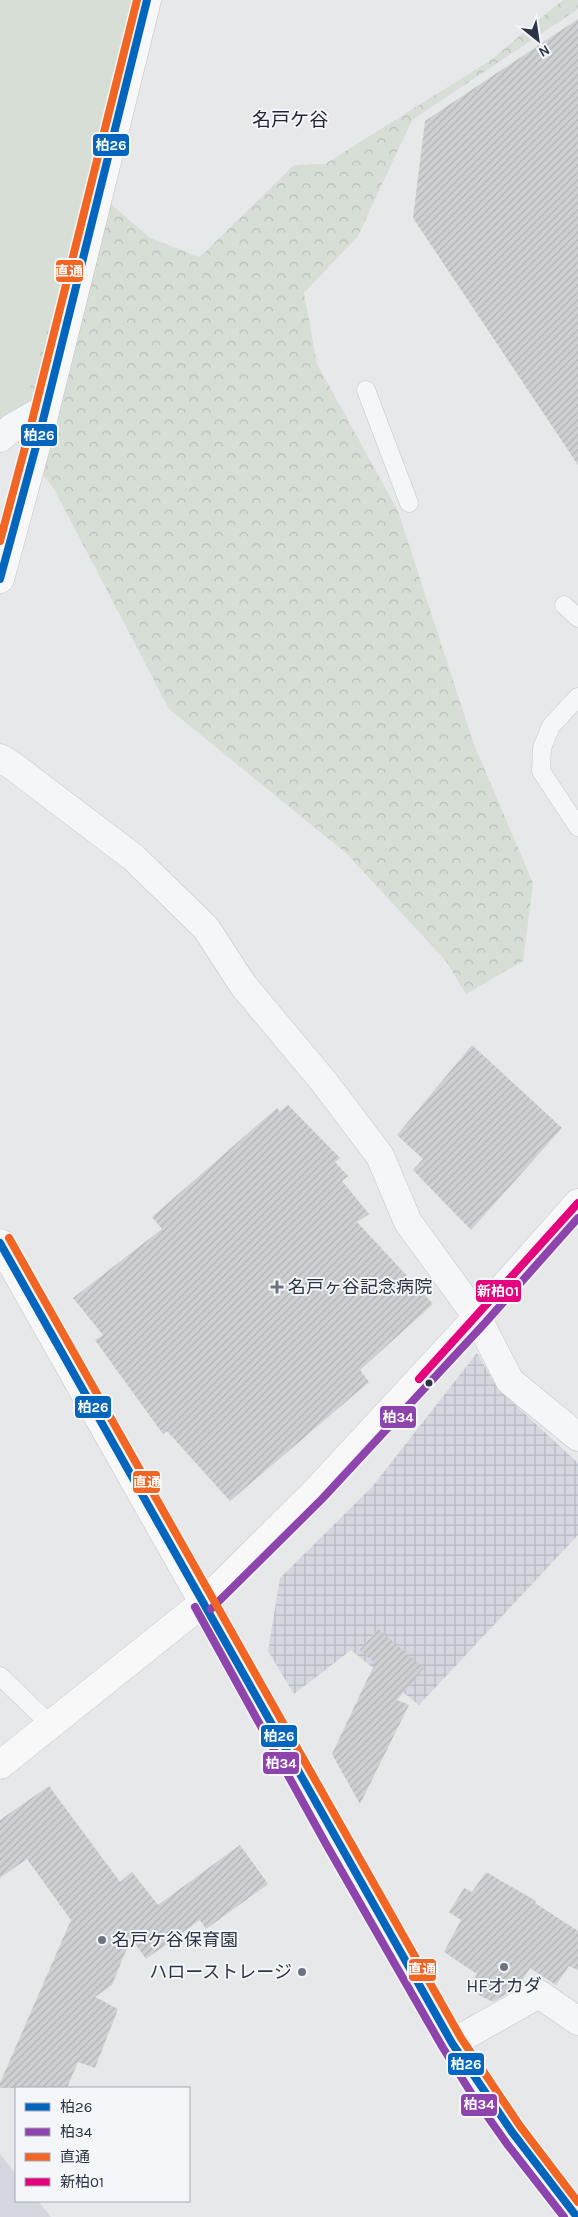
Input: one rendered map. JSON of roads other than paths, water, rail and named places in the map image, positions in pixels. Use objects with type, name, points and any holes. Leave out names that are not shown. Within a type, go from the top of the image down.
[{"type":"main road","points":[[0,579],[46,409],[147,0]]},
{"type":"main road","points":[[0,1765],[204,1602],[315,1492],[477,1317],[578,1203]]},
{"type":"main road","points":[[0,1243],[204,1602],[335,1839],[452,2043],[487,2098],[574,2207]]},
{"type":"street","points":[[0,438],[13,427],[46,409]]},
{"type":"street","points":[[0,758],[21,771],[134,858],[206,928],[244,985],[324,1082],[380,1156],[408,1222],[477,1317],[510,1380],[578,1437]]},
{"type":"street","points":[[452,2043],[539,1994],[578,2021]]},
{"type":"lane","points":[[366,390],[409,503]]},
{"type":"lane","points":[[564,605],[578,618]]},
{"type":"lane","points":[[578,697],[551,726],[542,748],[541,771],[578,827]]},
{"type":"lane","points":[[0,1676],[51,1725]]},
{"type":"place","name":"名戸ヶ谷記念病院","points":[[277,1287]]},
{"type":"place","name":"名戸ケ谷保育園","points":[[102,1940]]},
{"type":"place","name":"HFオカダ","points":[[504,1967]]},
{"type":"place","name":"ハローストレージ","points":[[302,1972]]},
{"type":"district","name":"名戸ケ谷","points":[[290,120]]}]
